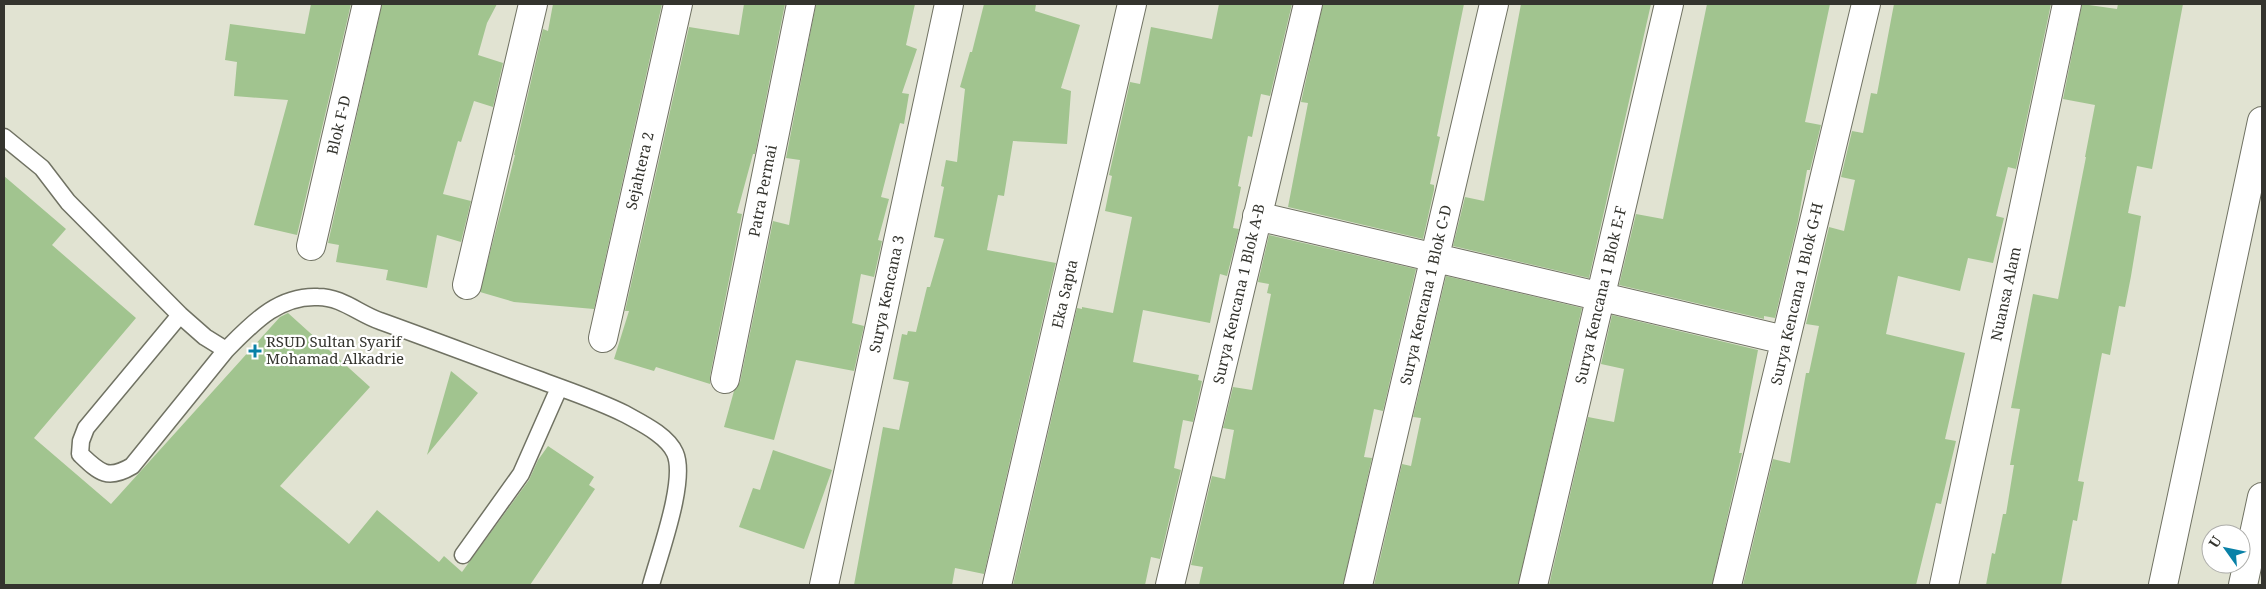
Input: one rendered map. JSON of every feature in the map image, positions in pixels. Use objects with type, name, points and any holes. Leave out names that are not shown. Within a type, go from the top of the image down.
[{"type":"street","name":"Blok F-D","points":[[311,246],[367,4]]},
{"type":"street","points":[[467,286],[533,4]]},
{"type":"street","name":"Sejahtera 2","points":[[603,338],[678,4]]},
{"type":"street","name":"Patra Permai","points":[[725,379],[800,4]]},
{"type":"street","name":"Surya Kencana 3","points":[[824,585],[949,4]]},
{"type":"street","name":"Eka Sapta","points":[[997,585],[1132,4]]},
{"type":"street","name":"Surya Kencana 1 Blok A-B","points":[[1170,585],[1308,4]]},
{"type":"street","name":"Surya Kencana 1 Blok C-D","points":[[1358,585],[1494,4]]},
{"type":"street","name":"Surya Kencana 1 Blok E-F","points":[[1533,585],[1669,4]]},
{"type":"street","name":"Surya Kencana 1 Blok G-H","points":[[1727,585],[1866,4]]},
{"type":"street","name":"Nuansa Alam","points":[[1944,585],[2067,4]]},
{"type":"street","points":[[2164,585],[2262,121]]},
{"type":"street","points":[[1257,216],[1786,340]]},
{"type":"street","points":[[2243,585],[2262,497]]},
{"type":"lane","points":[[4,137],[42,168],[68,202],[180,315],[205,337],[226,350]]},
{"type":"lane","points":[[180,315],[86,428],[80,441],[80,454],[100,473],[119,474],[132,466],[226,350],[254,322],[277,306],[296,298],[318,297],[342,302],[378,321],[629,416],[665,440],[675,452],[679,469],[677,490],[651,585]]},
{"type":"lane","points":[[463,555],[521,474],[559,388]]},
{"type":"building","points":[[311,4],[351,4],[297,235],[254,225],[288,100],[234,96],[237,62],[225,60],[230,24],[305,34]]},
{"type":"building","points":[[382,4],[497,4],[487,23],[478,55],[503,63],[493,107],[474,101],[461,142],[458,141],[443,194],[471,201],[461,242],[437,235],[427,288],[386,280],[388,270],[336,262],[339,245],[328,243]]},
{"type":"building","points":[[553,4],[662,4],[594,309],[514,302],[480,292],[515,155],[543,29],[548,31]]},
{"type":"building","points":[[744,4],[785,4],[755,154],[753,154],[737,213],[742,214],[710,384],[656,367],[654,371],[614,359],[629,311],[625,311],[689,27],[739,35]]},
{"type":"building","points":[[816,4],[915,4],[906,45],[917,49],[902,93],[909,94],[904,124],[900,123],[881,197],[889,199],[878,240],[882,241],[874,277],[861,274],[852,323],[864,326],[854,371],[796,360],[774,440],[724,427],[734,391],[740,382],[773,221],[789,225],[800,160],[786,158]]},
{"type":"building","points":[[984,4],[1036,4],[1035,11],[1080,25],[1061,88],[1071,91],[1067,144],[1013,141],[1004,196],[998,195],[987,250],[1056,263],[984,574],[955,568],[952,585],[854,585],[883,427],[899,430],[909,382],[893,379],[902,334],[907,335],[908,331],[916,332],[927,287],[930,287],[944,239],[934,237],[944,187],[941,186],[946,160],[957,162],[965,89],[960,87],[970,52],[972,52]]},
{"type":"building","points":[[1219,4],[1292,4],[1270,96],[1261,94],[1252,137],[1248,136],[1238,186],[1241,187],[1233,228],[1239,229],[1227,276],[1220,274],[1210,323],[1143,310],[1133,362],[1199,375],[1198,380],[1202,381],[1193,422],[1183,420],[1174,468],[1181,470],[1160,559],[1151,557],[1145,585],[1013,585],[1077,308],[1082,309],[1082,307],[1113,313],[1132,217],[1105,211],[1112,176],[1109,175],[1130,82],[1140,84],[1151,27],[1212,39]]},
{"type":"building","points":[[1323,4],[1464,4],[1437,136],[1440,137],[1430,184],[1434,185],[1434,190],[1423,239],[1288,207],[1308,103],[1301,102]]},
{"type":"building","points":[[1521,4],[1651,4],[1589,278],[1453,246],[1465,197],[1484,201]]},
{"type":"building","points":[[1707,4],[1830,4],[1805,122],[1821,125],[1810,170],[1807,170],[1798,221],[1775,318],[1764,316],[1764,319],[1619,285],[1636,214],[1663,219]]},
{"type":"building","points":[[1894,4],[2051,4],[2016,169],[2008,167],[1996,216],[2004,218],[1993,263],[1968,258],[1960,291],[1898,276],[1886,334],[1965,353],[1945,439],[1956,441],[1941,504],[1936,503],[1916,585],[1743,585],[1773,459],[1790,463],[1806,373],[1809,373],[1819,326],[1806,324],[1829,227],[1844,231],[1855,180],[1841,177],[1852,131],[1863,133],[1871,93],[1877,94]]},
{"type":"building","points":[[2082,4],[2117,9],[2118,4],[2183,4],[2152,169],[2137,166],[2128,213],[2141,216],[2131,276],[2125,307],[2119,306],[2110,355],[2102,353],[2078,481],[2084,482],[2077,521],[2073,520],[2061,585],[1986,585],[1992,553],[1995,554],[2003,514],[2006,514],[2014,465],[2010,465],[2020,409],[2011,408],[2033,294],[2058,299],[2095,105],[2063,99]]},
{"type":"building","points":[[4,176],[66,229],[52,245],[136,318],[34,438],[111,504],[280,317],[288,313],[370,387],[280,486],[349,544],[377,510],[439,562],[444,556],[462,572],[529,480],[538,460],[548,446],[594,477],[589,485],[595,489],[530,585],[4,585]]},
{"type":"building","points":[[1269,235],[1416,269],[1383,411],[1374,409],[1364,457],[1372,458],[1343,585],[1199,585],[1203,567],[1191,565],[1212,476],[1225,479],[1234,430],[1223,428],[1233,387],[1252,390],[1271,294],[1267,293],[1269,284],[1258,282]]},
{"type":"building","points":[[1446,276],[1582,308],[1518,585],[1374,585],[1402,464],[1411,466],[1421,418],[1413,417]]},
{"type":"building","points":[[1612,315],[1758,350],[1739,453],[1742,453],[1712,585],[1549,585],[1588,417],[1614,422],[1624,369],[1601,364]]},
{"type":"building","points":[[451,371],[478,393],[427,455]]},
{"type":"building","points":[[773,450],[832,470],[804,549],[739,527],[753,488],[760,490]]},
{"type":"place","name":"RSUD Sultan Syarif Mohamad Alkadrie","points":[[255,351]]}]
